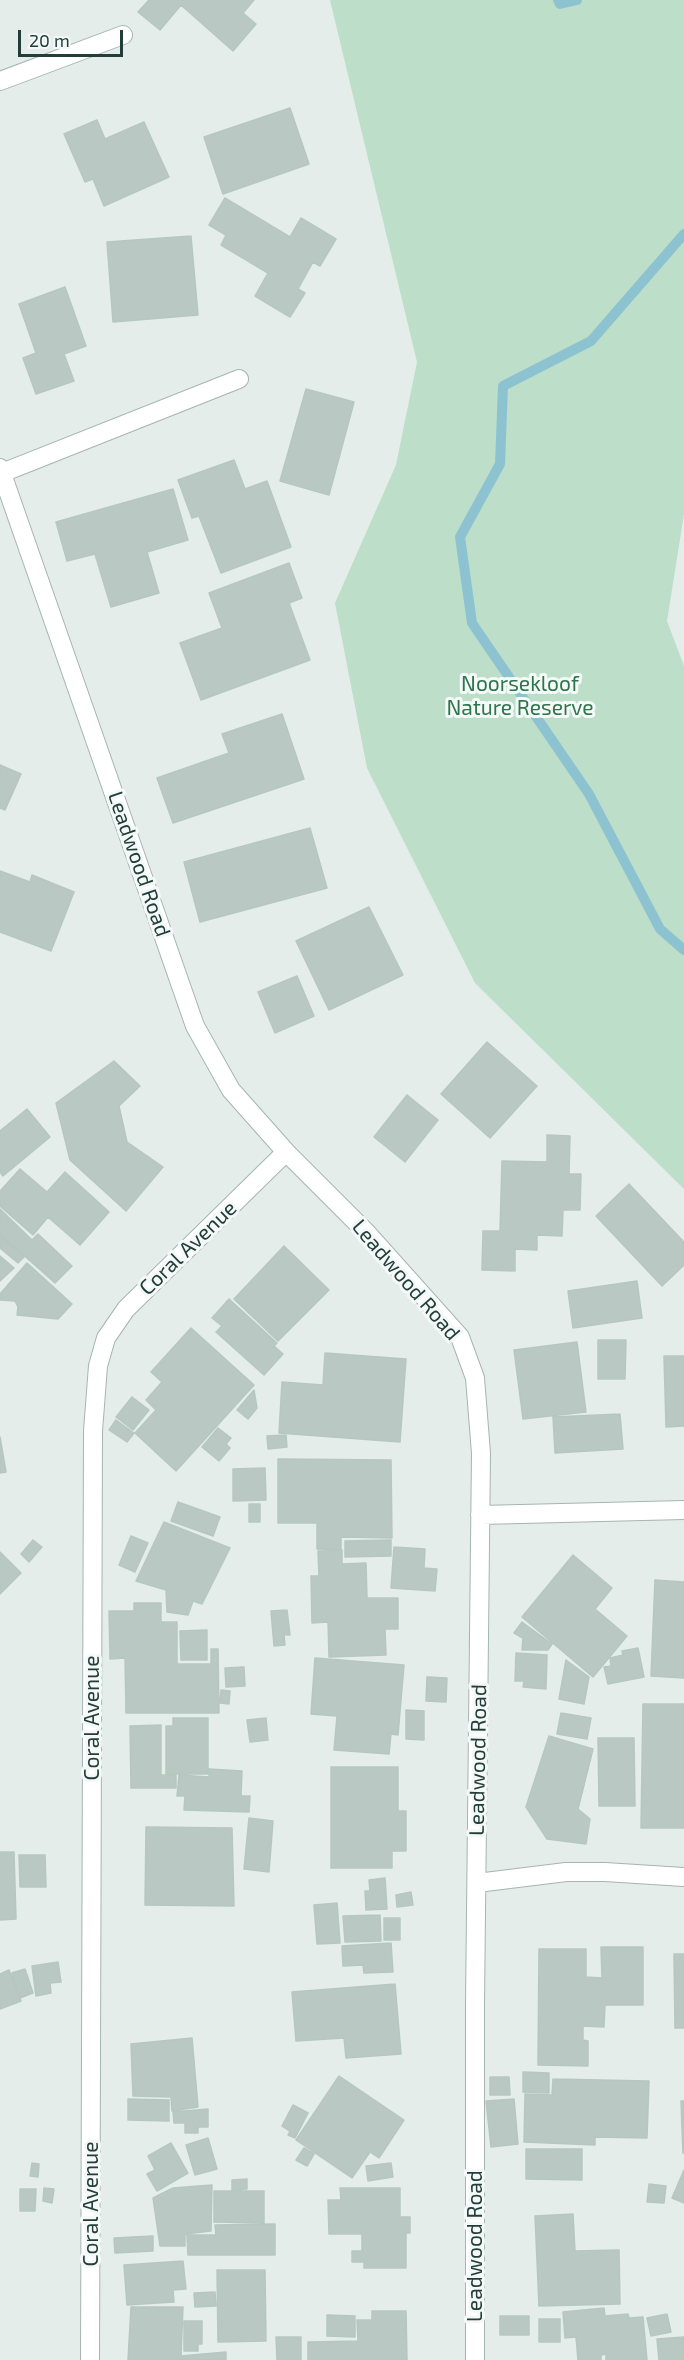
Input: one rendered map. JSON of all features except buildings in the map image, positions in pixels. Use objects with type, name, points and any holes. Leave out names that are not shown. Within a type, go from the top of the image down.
[{"type":"street","points":[[0,81],[123,35]]},
{"type":"street","points":[[1,470],[238,379]]},
{"type":"street","name":"Leadwood Road","points":[[1,470],[195,1026],[231,1090],[286,1152],[366,1232],[460,1337],[475,1377],[481,1453],[475,2360]]},
{"type":"street","name":"Coral Avenue","points":[[90,2360],[93,1431],[98,1366],[106,1338],[126,1309],[286,1152]]},
{"type":"street","points":[[480,1515],[684,1510]]},
{"type":"street","points":[[477,1883],[566,1872],[684,1877]]},
{"type":"green space","name":"Noorsekloof Nature Reserve","points":[[330,0],[684,0],[684,514],[667,621],[684,666],[684,1189],[475,983],[367,768],[335,603],[396,465],[417,362]]},
{"type":"waterway","points":[[558,0],[560,4],[577,0]]},
{"type":"waterway","points":[[684,234],[591,341],[503,386],[500,464],[460,537],[472,623],[589,794],[660,929],[684,950]]}]
